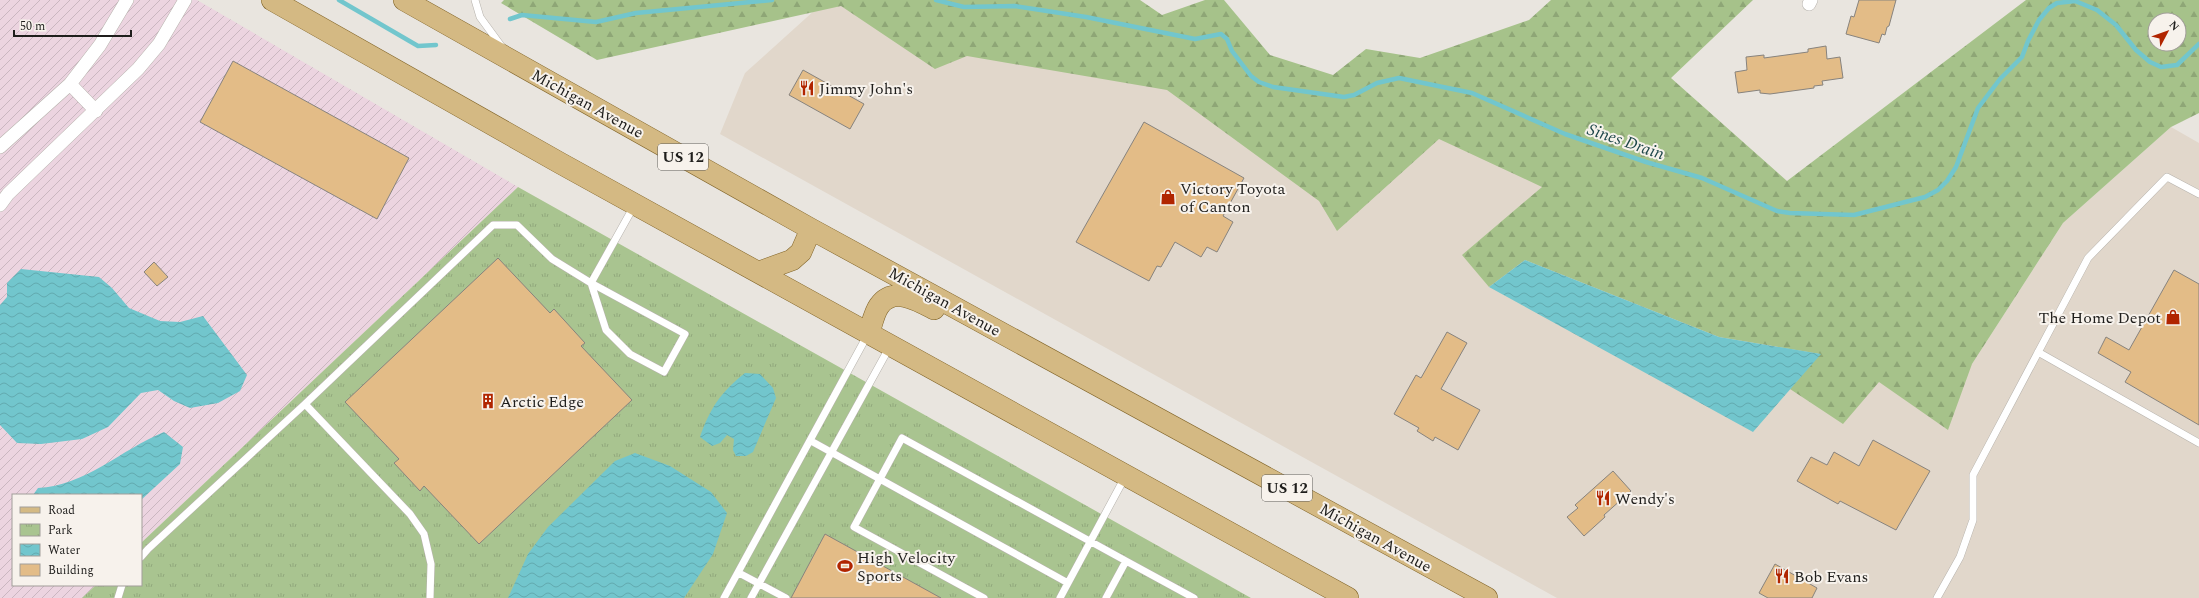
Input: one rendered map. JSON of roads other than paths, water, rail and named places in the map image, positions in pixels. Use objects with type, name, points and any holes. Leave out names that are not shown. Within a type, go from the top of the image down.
[{"type":"main road","points":[[272,0],[635,204],[891,344],[1348,598]]},
{"type":"main road","name":"Michigan Avenue","points":[[404,0],[811,229],[1487,598]]},
{"type":"main road","points":[[759,272],[792,260],[801,252],[811,229]]},
{"type":"main road","points":[[869,332],[878,307],[884,300],[899,294],[924,303],[1056,377],[1074,372]]},
{"type":"street","points":[[0,146],[70,84],[100,45],[127,0]]},
{"type":"street","points":[[0,206],[4,191],[96,111],[138,69],[159,44],[185,0]]},
{"type":"street","points":[[70,84],[96,111]]},
{"type":"lane","points":[[475,0],[480,17],[511,60]]},
{"type":"lane","points":[[1937,598],[1960,557],[1973,520],[1973,475],[2088,258],[2167,177],[2199,194]]},
{"type":"lane","points":[[142,556],[305,404],[493,225],[517,225],[552,259],[591,283],[684,334],[664,372],[630,354],[606,330],[591,283],[635,204]]},
{"type":"lane","points":[[724,598],[811,441],[869,332]]},
{"type":"lane","points":[[751,598],[891,344]]},
{"type":"lane","points":[[2038,352],[2199,444]]},
{"type":"lane","points":[[305,404],[410,514],[424,534],[431,564],[430,598]]},
{"type":"lane","points":[[984,598],[854,527],[902,438],[1194,598]]},
{"type":"lane","points":[[811,441],[1068,583]]},
{"type":"lane","points":[[1060,598],[1126,475]]},
{"type":"lane","points":[[1106,598],[1126,561]]},
{"type":"lane","points":[[739,573],[786,598]]},
{"type":"lane","points":[[118,598],[122,586]]},
{"type":"water","points":[[1525,260],[1719,337],[1821,354],[1753,432],[1489,287]]},
{"type":"water","points":[[21,269],[99,277],[112,288],[129,308],[160,321],[180,322],[203,316],[247,375],[240,391],[218,403],[190,408],[174,401],[158,390],[141,393],[108,427],[82,439],[41,444],[17,443],[0,425],[0,305],[7,297],[7,283]]},
{"type":"water","points":[[745,373],[760,374],[773,388],[776,398],[753,452],[746,456],[736,456],[733,450],[734,439],[727,435],[720,443],[712,446],[700,437],[708,417],[717,401],[729,387]]},
{"type":"water","points":[[164,432],[183,447],[180,464],[142,499],[142,494],[34,494],[38,488],[55,486],[72,481],[87,474],[148,439]]},
{"type":"water","points":[[635,453],[670,466],[711,492],[727,513],[713,554],[684,598],[508,598],[528,554],[548,527],[615,461]]},
{"type":"waterway","name":"Sines Drain","points":[[339,0],[418,46],[436,45]]},
{"type":"waterway","name":"Sines Drain","points":[[510,19],[522,15],[596,22],[636,13],[772,0]]},
{"type":"waterway","name":"Sines Drain","points":[[936,0],[964,7],[1015,6],[1086,17],[1195,39],[1221,34],[1227,39],[1232,51],[1251,76],[1259,82],[1273,87],[1344,97],[1354,95],[1377,83],[1399,78],[1472,93],[1565,134],[1646,162],[1702,178],[1777,211],[1790,213],[1854,215],[1925,197],[1938,190],[1947,181],[1956,167],[1978,108],[2000,79],[2022,57],[2028,41],[2039,20],[2049,8],[2057,3],[2075,1],[2097,10],[2116,25],[2136,50],[2150,62],[2161,67],[2177,65],[2199,44]]},
{"type":"place","name":"Jimmy John's","points":[[807,88]]},
{"type":"place","name":"Victory Toyota of Canton","points":[[1168,197]]},
{"type":"place","name":"The Home Depot","points":[[2173,317]]},
{"type":"place","name":"Arctic Edge","points":[[488,401]]},
{"type":"place","name":"Wendy's","points":[[1603,498]]},
{"type":"place","name":"High Velocity Sports","points":[[845,566]]},
{"type":"place","name":"Bob Evans","points":[[1782,576]]}]
